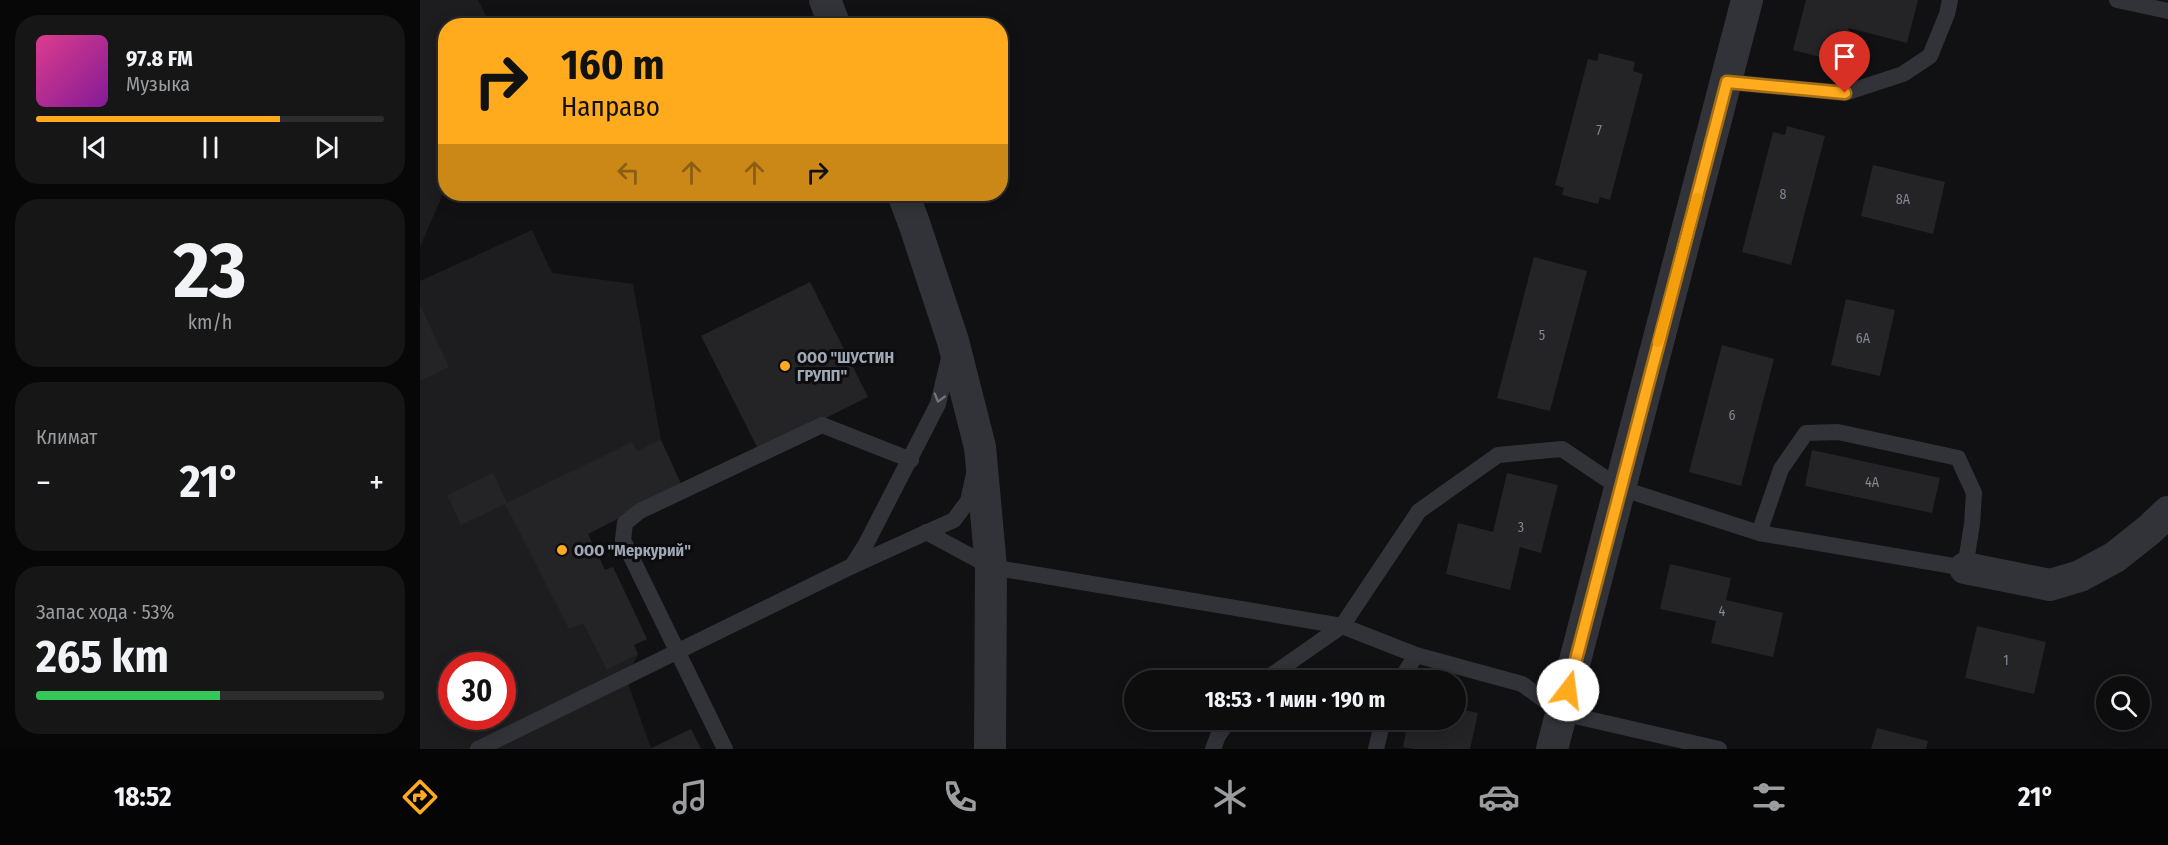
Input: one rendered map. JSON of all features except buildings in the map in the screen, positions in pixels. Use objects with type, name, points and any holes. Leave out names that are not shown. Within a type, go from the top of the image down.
[{"type":"street","points":[[825,0],[832,18]]},
{"type":"street","points":[[1552,749],[1748,0]]},
{"type":"street","points":[[906,201],[953,341],[980,447],[991,567],[990,749]]},
{"type":"street","points":[[1965,568],[2050,585],[2080,576],[2115,557],[2150,530],[2168,512]]},
{"type":"lane","points":[[1727,82],[1845,93],[1904,74],[1930,56],[1947,14],[1950,0]]},
{"type":"lane","points":[[2117,0],[2168,11]]},
{"type":"lane","points":[[850,567],[866,544],[938,404],[953,341]]},
{"type":"lane","points":[[725,749],[623,540],[626,523],[640,512],[822,425],[911,460]]},
{"type":"lane","points":[[1279,670],[1342,626],[1419,511],[1498,455],[1562,448],[1620,488],[1759,533],[1965,568],[1974,493],[1958,458],[1838,432],[1806,433],[1781,469],[1759,533]]},
{"type":"lane","points":[[478,749],[850,567],[954,520],[968,501],[980,447]]},
{"type":"lane","points":[[926,532],[991,567],[1342,626],[1416,655],[1522,684],[1562,713],[1719,749]]},
{"type":"lane","points":[[1407,670],[1416,655]]},
{"type":"lane","points":[[1213,749],[1222,730]]},
{"type":"lane","points":[[1376,749],[1381,730]]},
{"type":"shaded area","points":[[420,0],[478,0],[487,18],[438,18],[438,201],[440,201],[420,247]]},
{"type":"shaded area","points":[[532,230],[552,273],[633,284],[661,440],[682,486],[588,534],[605,570],[613,567],[647,639],[634,645],[638,654],[626,678],[651,748],[691,729],[701,749],[420,749],[420,281]]},
{"type":"slow traffic","points":[[1658,342],[1697,198]]},
{"type":"place","name":"ООО \"ШУСТИН ГРУПП\"","points":[[785,366]]},
{"type":"place","name":"ООО \"Меркурий\"","points":[[562,550]]},
{"type":"route","points":[[1568,690],[1727,82],[1845,93]]}]
